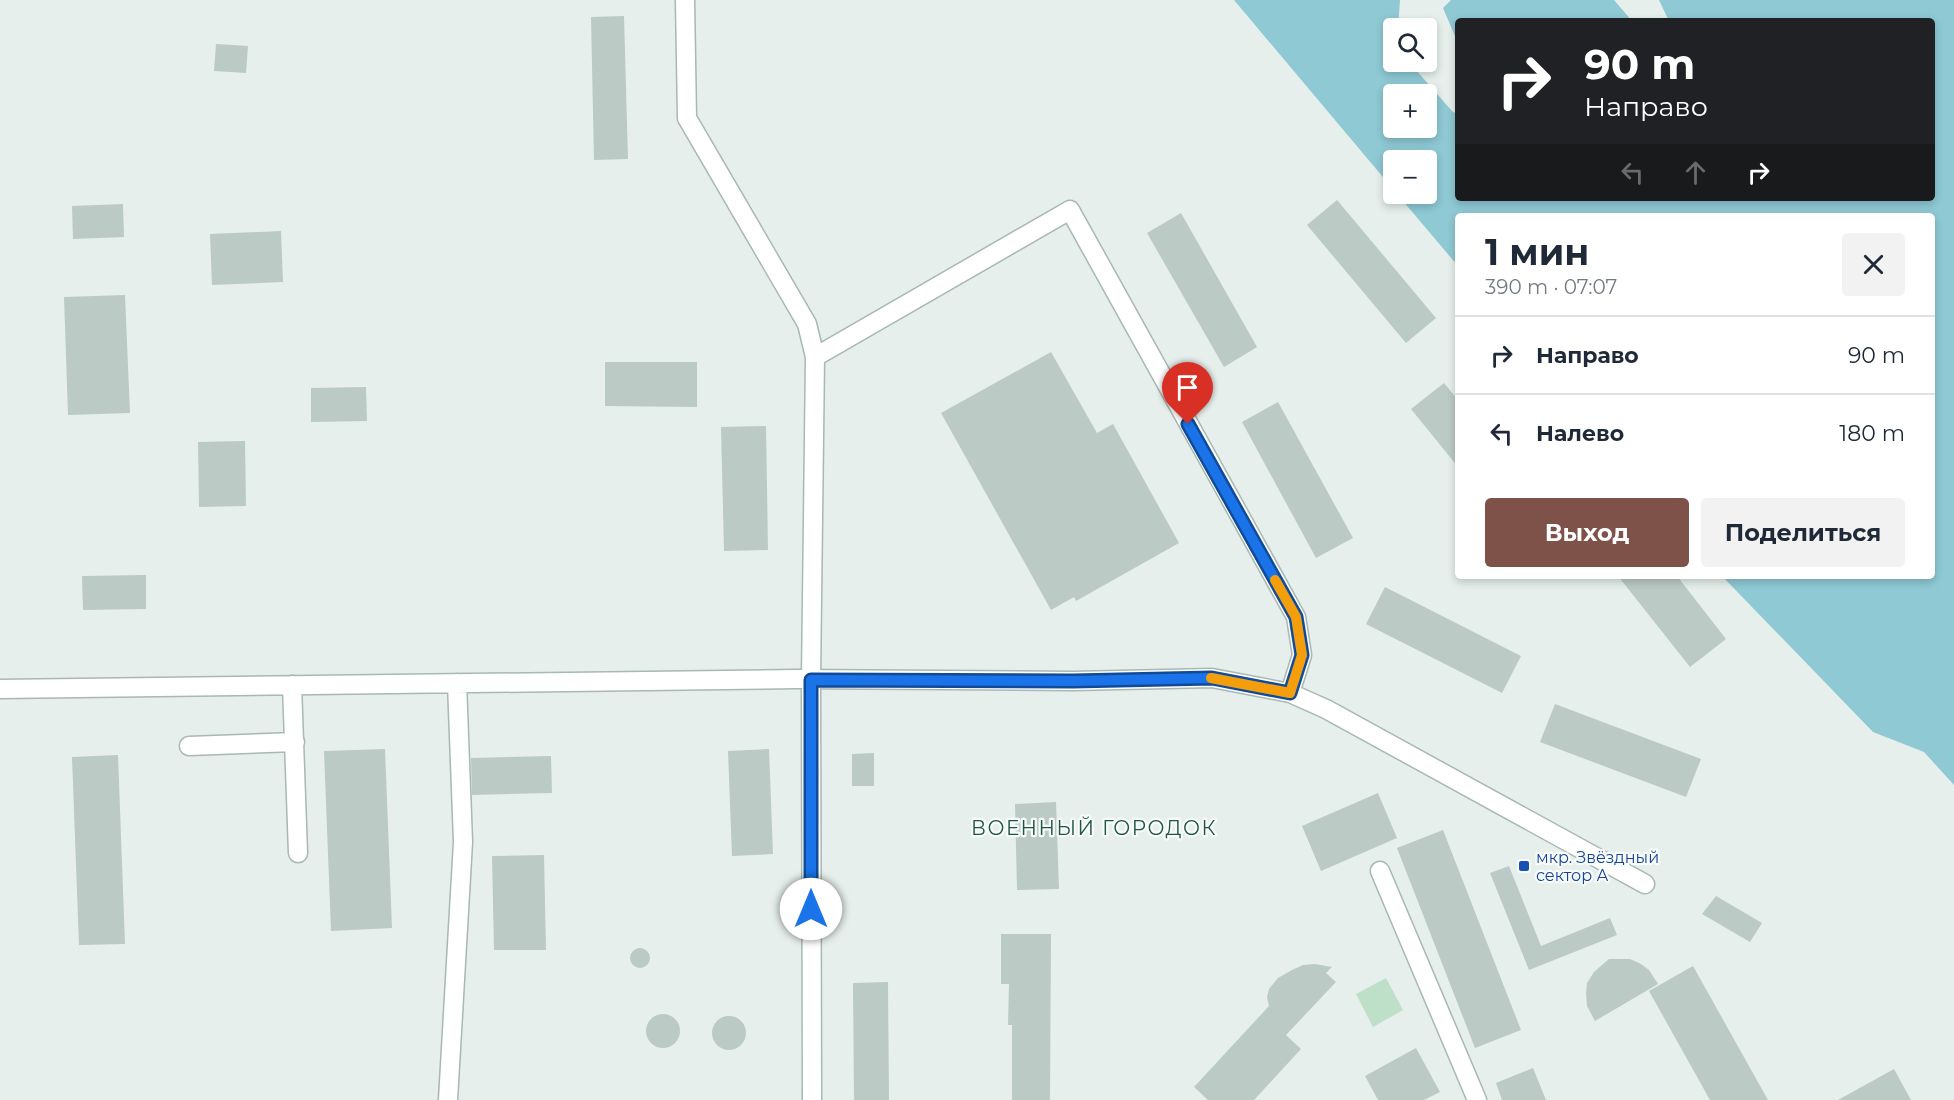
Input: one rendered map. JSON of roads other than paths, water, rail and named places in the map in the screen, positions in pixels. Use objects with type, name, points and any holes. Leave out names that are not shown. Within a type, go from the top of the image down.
[{"type":"street","points":[[685,0],[687,118],[807,324],[815,357],[811,680],[812,1100]]},
{"type":"street","points":[[815,357],[1070,210],[1296,617],[1302,655],[1290,693]]},
{"type":"street","points":[[0,689],[457,683],[811,680],[1084,681],[1212,678],[1290,693],[1326,709],[1645,884]]},
{"type":"street","points":[[448,1100],[463,842],[457,683]]},
{"type":"street","points":[[292,685],[298,853]]},
{"type":"street","points":[[189,746],[295,742]]},
{"type":"street","points":[[1380,871],[1477,1100]]},
{"type":"water","points":[[1234,0],[1400,0],[1399,18],[1383,18],[1383,72],[1418,72],[1428,84],[1383,84],[1383,138],[1437,138],[1437,94],[1455,113],[1455,201],[1935,201],[1935,18],[1668,18],[1659,0],[1954,0],[1954,785],[1924,752],[1873,732],[1725,579],[1935,579],[1935,213],[1455,213],[1455,262],[1405,204],[1437,204],[1437,150],[1383,150],[1383,177]]},
{"type":"water","points":[[1451,0],[1614,0],[1629,18],[1455,18],[1455,36],[1443,8]]},
{"type":"place","name":"мкр. Звёздный сектор А","points":[[1524,866]]},
{"type":"district","name":"ВОЕННЫЙ ГОРОДОК","points":[[1094,828]]}]
